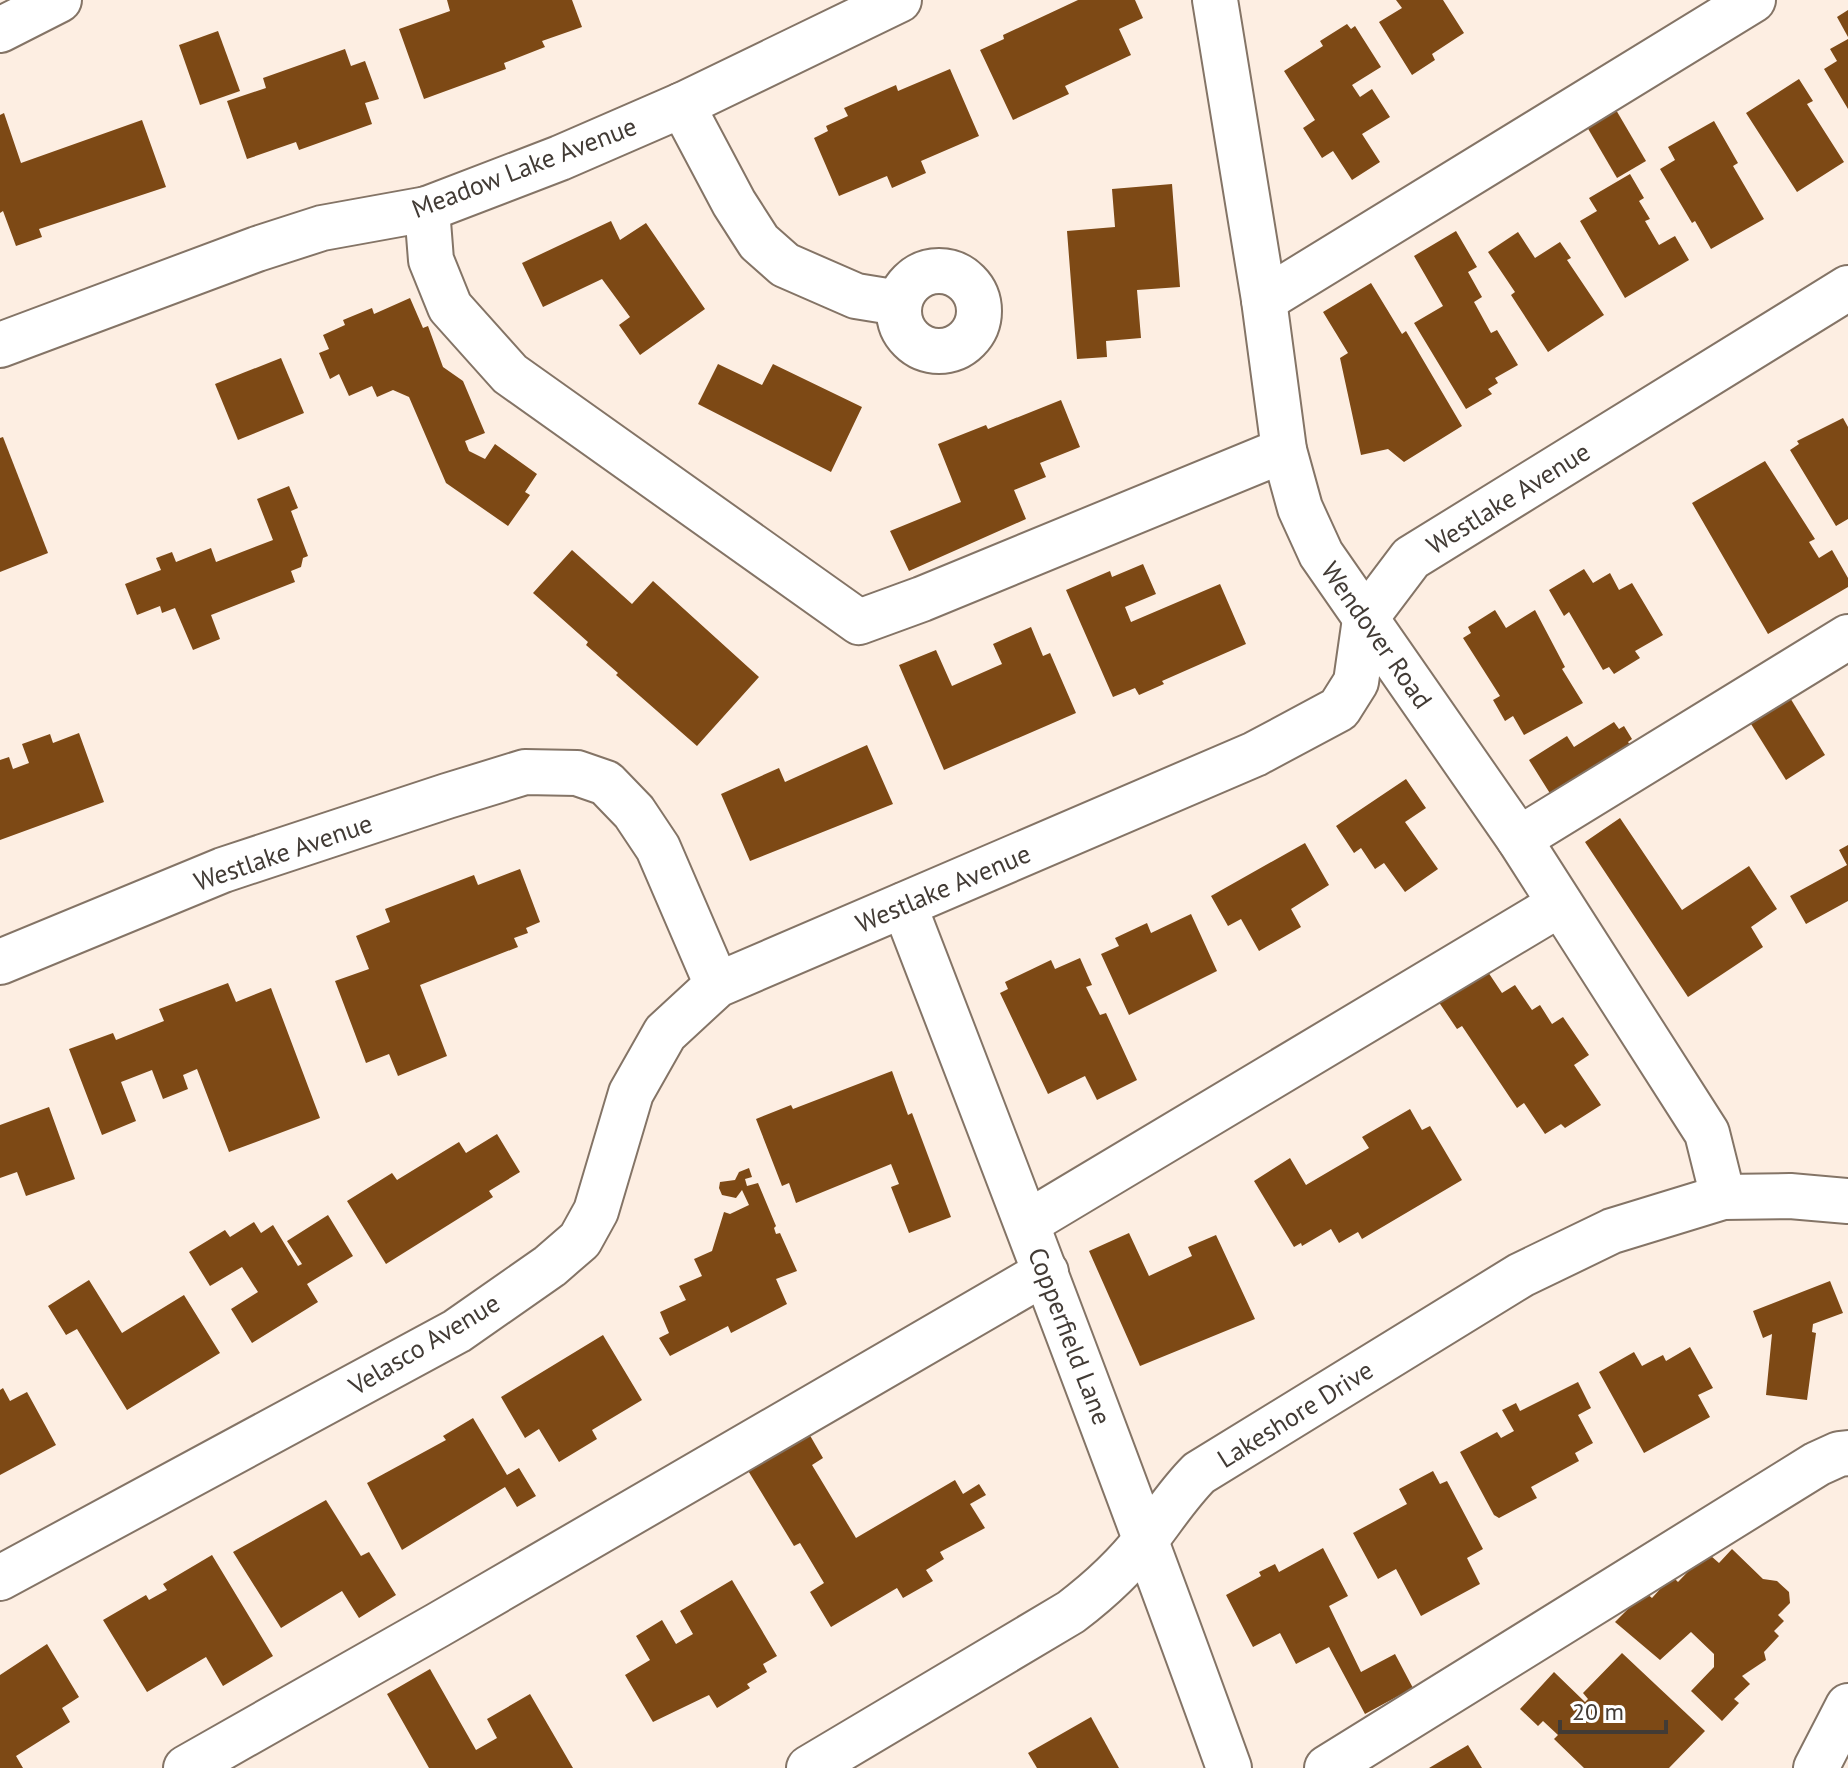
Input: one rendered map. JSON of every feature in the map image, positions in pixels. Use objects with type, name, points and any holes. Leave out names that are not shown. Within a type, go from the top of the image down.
[{"type":"street","points":[[0,30],[59,0]]},
{"type":"street","name":"Meadow Lake Avenue","points":[[0,345],[257,249],[322,228],[427,209],[560,158],[682,105],[899,0]]},
{"type":"street","name":"Wendover Road","points":[[1215,0],[1264,300],[1284,450],[1300,508],[1321,554],[1519,839],[1707,1133],[1723,1197]]},
{"type":"street","points":[[1264,300],[1753,0]]},
{"type":"street","points":[[682,105],[734,203],[759,242],[785,265],[856,296],[899,303]]},
{"type":"street","points":[[427,209],[431,260],[450,307],[510,374],[859,622],[1284,450]]},
{"type":"street","name":"Westlake Avenue","points":[[0,962],[223,870],[447,796],[525,772],[577,773],[606,783],[634,812],[658,848],[717,985],[1255,754],[1339,709],[1356,682],[1365,619],[1411,558],[1848,288]]},
{"type":"street","points":[[1519,839],[1848,637]]},
{"type":"street","points":[[1027,1223],[1560,904]]},
{"type":"street","name":"Copperfield Lane","points":[[904,905],[1147,1539],[1229,1768]]},
{"type":"street","name":"Velasco Avenue","points":[[0,1578],[457,1331],[550,1266],[580,1240],[596,1211],[631,1093],[665,1033],[717,985]]},
{"type":"street","name":"Lakeshore Drive","points":[[809,1768],[1071,1612],[1107,1584],[1199,1473],[1521,1275],[1612,1231],[1723,1197],[1790,1196],[1848,1201]]},
{"type":"street","points":[[186,1768],[1046,1272]]},
{"type":"street","points":[[1327,1768],[1817,1464],[1848,1453]]},
{"type":"street","points":[[1816,1768],[1848,1706]]},
{"type":"building","points":[[447,0],[572,0],[582,27],[542,41],[545,47],[504,63],[506,69],[424,99],[399,29],[450,11]]},
{"type":"building","points":[[1078,0],[1135,0],[1143,18],[1119,29],[1131,55],[1065,86],[1069,94],[1013,120],[980,50],[1004,39],[1003,35]]},
{"type":"building","points":[[1396,0],[1443,0],[1464,33],[1432,54],[1435,60],[1412,75],[1379,22],[1402,8]]},
{"type":"building","points":[[1848,10],[1848,37],[1837,17]]},
{"type":"building","points":[[1347,24],[1351,29],[1355,26],[1381,67],[1352,85],[1360,97],[1372,89],[1390,117],[1362,134],[1380,162],[1352,180],[1333,151],[1322,158],[1303,128],[1315,120],[1284,71],[1323,46],[1320,41]]},
{"type":"building","points":[[218,31],[240,91],[200,105],[179,45]]},
{"type":"building","points":[[1848,39],[1848,109],[1824,69],[1837,61],[1830,49]]},
{"type":"building","points":[[345,49],[351,66],[365,61],[379,99],[365,103],[372,124],[299,150],[296,142],[247,159],[227,101],[266,88],[263,78]]},
{"type":"building","points":[[950,69],[979,136],[921,161],[926,173],[892,188],[887,176],[839,196],[814,138],[828,131],[826,126],[848,116],[844,108],[896,85],[898,91]]},
{"type":"building","points":[[1799,79],[1813,101],[1807,104],[1844,162],[1797,192],[1746,113]]},
{"type":"building","points":[[1609,98],[1646,161],[1617,178],[1580,115]]},
{"type":"building","points":[[4,113],[21,163],[142,120],[166,187],[39,229],[42,237],[16,246],[3,211],[0,213],[0,115]]},
{"type":"building","points":[[1714,121],[1738,163],[1733,166],[1764,219],[1711,249],[1660,169],[1675,160],[1668,147]]},
{"type":"building","points":[[1630,174],[1644,198],[1639,201],[1650,219],[1645,221],[1659,245],[1675,236],[1689,260],[1625,298],[1580,221],[1597,211],[1589,198]]},
{"type":"building","points":[[1172,184],[1180,287],[1137,290],[1141,338],[1106,341],[1107,357],[1077,359],[1067,231],[1115,227],[1112,189]]},
{"type":"building","points":[[611,221],[620,240],[646,223],[705,309],[640,355],[619,325],[630,317],[602,279],[543,307],[522,263]]},
{"type":"building","points":[[1456,231],[1477,267],[1468,272],[1482,297],[1474,302],[1491,333],[1497,330],[1518,365],[1495,378],[1498,383],[1488,389],[1492,394],[1466,409],[1414,323],[1443,306],[1414,256]]},
{"type":"building","points":[[1518,232],[1535,258],[1560,242],[1571,258],[1567,260],[1604,315],[1548,352],[1511,295],[1515,292],[1488,252]]},
{"type":"building","points":[[1371,283],[1402,334],[1406,331],[1462,426],[1404,462],[1388,449],[1361,455],[1340,358],[1348,353],[1323,312]]},
{"type":"building","points":[[410,298],[423,328],[428,326],[443,367],[463,381],[485,433],[465,441],[469,451],[485,459],[495,444],[537,474],[525,492],[530,495],[508,526],[446,483],[409,397],[393,390],[377,397],[372,386],[349,396],[339,374],[330,379],[319,353],[329,349],[323,335],[345,325],[343,320],[372,308],[374,314]]},
{"type":"building","points":[[281,358],[304,413],[238,440],[215,384]]},
{"type":"building","points":[[718,364],[762,385],[773,364],[862,407],[831,472],[698,404]]},
{"type":"building","points":[[1061,400],[1080,447],[1040,463],[1046,477],[1014,490],[1026,519],[909,571],[890,531],[961,502],[938,444],[986,425],[988,429]]},
{"type":"building","points":[[1843,418],[1848,427],[1848,519],[1836,526],[1790,450],[1799,444],[1797,441]]},
{"type":"building","points":[[3,437],[48,553],[0,572],[0,438]]},
{"type":"building","points":[[1765,461],[1815,539],[1809,542],[1819,558],[1832,550],[1848,578],[1848,587],[1768,634],[1692,503]]},
{"type":"building","points":[[289,486],[298,508],[291,511],[308,556],[303,558],[301,567],[291,571],[295,582],[211,615],[220,639],[193,650],[175,608],[162,613],[160,606],[137,615],[125,584],[161,570],[156,558],[172,552],[176,562],[211,548],[216,562],[273,540],[257,499]]},
{"type":"building","points":[[572,550],[632,604],[653,581],[759,677],[697,746],[616,675],[618,673],[586,645],[588,642],[533,593]]},
{"type":"building","points":[[1143,564],[1156,594],[1125,607],[1131,622],[1220,584],[1246,644],[1162,681],[1164,684],[1139,695],[1135,688],[1113,697],[1066,590],[1110,571],[1112,577]]},
{"type":"building","points":[[1584,569],[1593,583],[1610,573],[1619,590],[1632,583],[1663,635],[1635,651],[1640,658],[1614,674],[1609,667],[1603,670],[1569,612],[1564,616],[1549,590]]},
{"type":"building","points":[[1495,610],[1506,628],[1535,610],[1565,667],[1562,669],[1583,703],[1524,735],[1513,716],[1505,721],[1493,700],[1500,696],[1463,638],[1471,633],[1468,627]]},
{"type":"building","points":[[1031,627],[1043,656],[1050,653],[1076,713],[944,770],[899,665],[936,650],[952,686],[1002,664],[993,644]]},
{"type":"building","points":[[1781,683],[1825,755],[1786,780],[1741,708]]},
{"type":"building","points":[[1614,722],[1619,729],[1624,726],[1632,739],[1628,742],[1631,746],[1551,795],[1529,760],[1567,736],[1574,747]]},
{"type":"building","points":[[79,733],[104,802],[0,840],[0,760],[9,757],[13,769],[29,763],[22,744],[50,734],[53,743]]},
{"type":"building","points":[[867,745],[893,804],[750,861],[721,794],[779,768],[785,782]]},
{"type":"building","points":[[1406,779],[1426,808],[1405,822],[1438,869],[1405,892],[1384,863],[1375,869],[1361,848],[1354,853],[1336,826]]},
{"type":"building","points":[[1620,818],[1682,910],[1749,866],[1777,909],[1751,927],[1763,947],[1688,997],[1585,842]]},
{"type":"building","points":[[1305,843],[1329,885],[1291,909],[1301,927],[1259,951],[1241,919],[1228,926],[1211,896]]},
{"type":"building","points":[[1848,845],[1848,901],[1806,924],[1790,896],[1847,865],[1839,850]]},
{"type":"building","points":[[520,869],[540,922],[526,928],[528,933],[514,938],[518,947],[420,985],[447,1056],[398,1076],[389,1054],[366,1063],[335,981],[369,969],[356,936],[390,922],[385,909],[474,875],[478,885]]},
{"type":"building","points":[[1191,914],[1217,971],[1129,1015],[1101,954],[1119,946],[1115,938],[1147,923],[1151,933]]},
{"type":"building","points":[[1080,958],[1092,985],[1086,987],[1100,1015],[1106,1013],[1137,1080],[1097,1100],[1085,1076],[1048,1094],[1000,993],[1008,989],[1005,982],[1051,960],[1055,969]]},
{"type":"building","points":[[1480,960],[1502,993],[1515,985],[1532,1010],[1540,1005],[1552,1024],[1563,1017],[1589,1055],[1574,1065],[1601,1105],[1565,1128],[1561,1124],[1545,1134],[1524,1103],[1517,1108],[1462,1026],[1457,1029],[1432,992]]},
{"type":"building","points":[[228,983],[236,1002],[271,988],[320,1118],[229,1152],[197,1069],[183,1075],[188,1089],[163,1099],[152,1070],[121,1082],[136,1121],[102,1135],[69,1049],[113,1033],[116,1040],[164,1021],[159,1009]]},
{"type":"building","points":[[892,1071],[908,1115],[912,1113],[951,1217],[909,1233],[891,1187],[899,1184],[891,1164],[796,1203],[789,1183],[782,1186],[756,1119],[791,1105],[793,1109]]},
{"type":"building","points":[[49,1107],[75,1179],[26,1196],[17,1172],[0,1178],[0,1125]]},
{"type":"building","points":[[1410,1109],[1422,1130],[1430,1126],[1462,1180],[1362,1239],[1358,1232],[1339,1243],[1331,1229],[1302,1246],[1301,1243],[1294,1247],[1254,1181],[1290,1158],[1306,1185],[1369,1148],[1362,1137]]},
{"type":"building","points":[[497,1134],[520,1172],[489,1191],[493,1197],[386,1264],[347,1201],[392,1173],[397,1180],[459,1142],[466,1153]]},
{"type":"building","points":[[749,1168],[752,1177],[745,1179],[747,1186],[758,1183],[776,1226],[776,1234],[780,1233],[797,1271],[776,1279],[787,1304],[731,1333],[728,1326],[670,1356],[659,1338],[669,1333],[660,1312],[686,1300],[679,1286],[702,1276],[694,1259],[712,1251],[724,1212],[730,1214],[749,1205],[742,1190],[736,1198],[722,1195],[719,1188],[720,1182],[735,1180],[739,1172]]},
{"type":"building","points":[[328,1215],[353,1256],[307,1284],[318,1302],[252,1343],[231,1309],[258,1292],[242,1267],[210,1286],[189,1252],[225,1230],[230,1237],[254,1222],[261,1233],[273,1225],[298,1266],[302,1264],[287,1241]]},
{"type":"building","points":[[1129,1233],[1149,1276],[1192,1256],[1188,1247],[1216,1235],[1255,1319],[1140,1366],[1089,1251]]},
{"type":"building","points":[[89,1280],[122,1333],[184,1295],[220,1353],[127,1410],[77,1329],[66,1335],[48,1306]]},
{"type":"building","points":[[1830,1281],[1843,1313],[1813,1324],[1812,1332],[1816,1333],[1807,1400],[1766,1395],[1772,1334],[1763,1338],[1753,1311]]},
{"type":"building","points":[[603,1335],[642,1400],[592,1430],[597,1439],[559,1462],[539,1429],[525,1438],[501,1397]]},
{"type":"building","points":[[1690,1347],[1713,1388],[1698,1395],[1710,1417],[1644,1453],[1599,1372],[1634,1352],[1642,1366],[1663,1355],[1666,1361]]},
{"type":"building","points":[[1578,1382],[1591,1408],[1578,1415],[1593,1443],[1575,1453],[1579,1461],[1531,1487],[1537,1498],[1499,1518],[1494,1515],[1460,1452],[1497,1432],[1501,1438],[1514,1431],[1502,1410],[1516,1403],[1520,1411]]},
{"type":"building","points":[[3,1388],[10,1401],[27,1392],[56,1445],[0,1475],[0,1390]]},
{"type":"building","points":[[473,1418],[507,1475],[519,1468],[536,1496],[517,1507],[505,1487],[402,1550],[367,1483],[446,1440],[443,1436]]},
{"type":"building","points":[[808,1432],[823,1458],[812,1465],[856,1538],[955,1480],[963,1494],[979,1484],[986,1495],[970,1504],[985,1528],[940,1552],[944,1559],[926,1570],[933,1581],[903,1598],[897,1588],[831,1627],[810,1592],[824,1583],[800,1543],[794,1546],[747,1469]]},
{"type":"building","points":[[1433,1471],[1440,1484],[1447,1481],[1483,1549],[1467,1558],[1480,1584],[1421,1616],[1396,1569],[1378,1579],[1353,1533],[1407,1504],[1399,1489]]},
{"type":"building","points":[[326,1500],[361,1556],[369,1552],[396,1595],[359,1618],[342,1591],[281,1628],[233,1552]]},
{"type":"building","points":[[1323,1548],[1348,1596],[1329,1606],[1361,1672],[1395,1654],[1413,1688],[1365,1714],[1329,1647],[1296,1664],[1280,1633],[1253,1647],[1226,1595],[1261,1576],[1259,1572],[1275,1564],[1279,1572]]},
{"type":"building","points":[[1732,1549],[1763,1579],[1777,1581],[1789,1592],[1790,1603],[1778,1615],[1784,1621],[1774,1631],[1779,1636],[1764,1652],[1766,1660],[1742,1676],[1750,1684],[1734,1699],[1739,1703],[1722,1721],[1691,1691],[1714,1667],[1714,1654],[1691,1632],[1660,1660],[1615,1622],[1645,1592],[1652,1598],[1672,1576],[1678,1582],[1703,1556],[1711,1556],[1719,1563]]},
{"type":"building","points":[[212,1555],[273,1656],[223,1686],[206,1657],[147,1692],[103,1620],[146,1595],[149,1600],[167,1590],[163,1584]]},
{"type":"building","points":[[732,1580],[777,1656],[763,1664],[767,1672],[747,1684],[750,1688],[717,1708],[709,1695],[653,1722],[625,1675],[650,1660],[636,1636],[662,1620],[676,1644],[693,1634],[680,1611]]},
{"type":"building","points":[[47,1644],[79,1697],[62,1708],[70,1722],[16,1756],[23,1768],[0,1768],[0,1675]]},
{"type":"building","points":[[1622,1653],[1705,1731],[1669,1768],[1584,1768],[1554,1739],[1558,1735],[1543,1721],[1538,1726],[1520,1709],[1554,1672],[1585,1702],[1588,1699],[1583,1693]]},
{"type":"building","points":[[430,1669],[476,1750],[497,1738],[487,1719],[530,1694],[573,1768],[429,1768],[387,1694]]},
{"type":"building","points":[[1091,1717],[1119,1768],[1037,1768],[1028,1753]]},
{"type":"building","points":[[1468,1745],[1482,1768],[1429,1768]]}]
